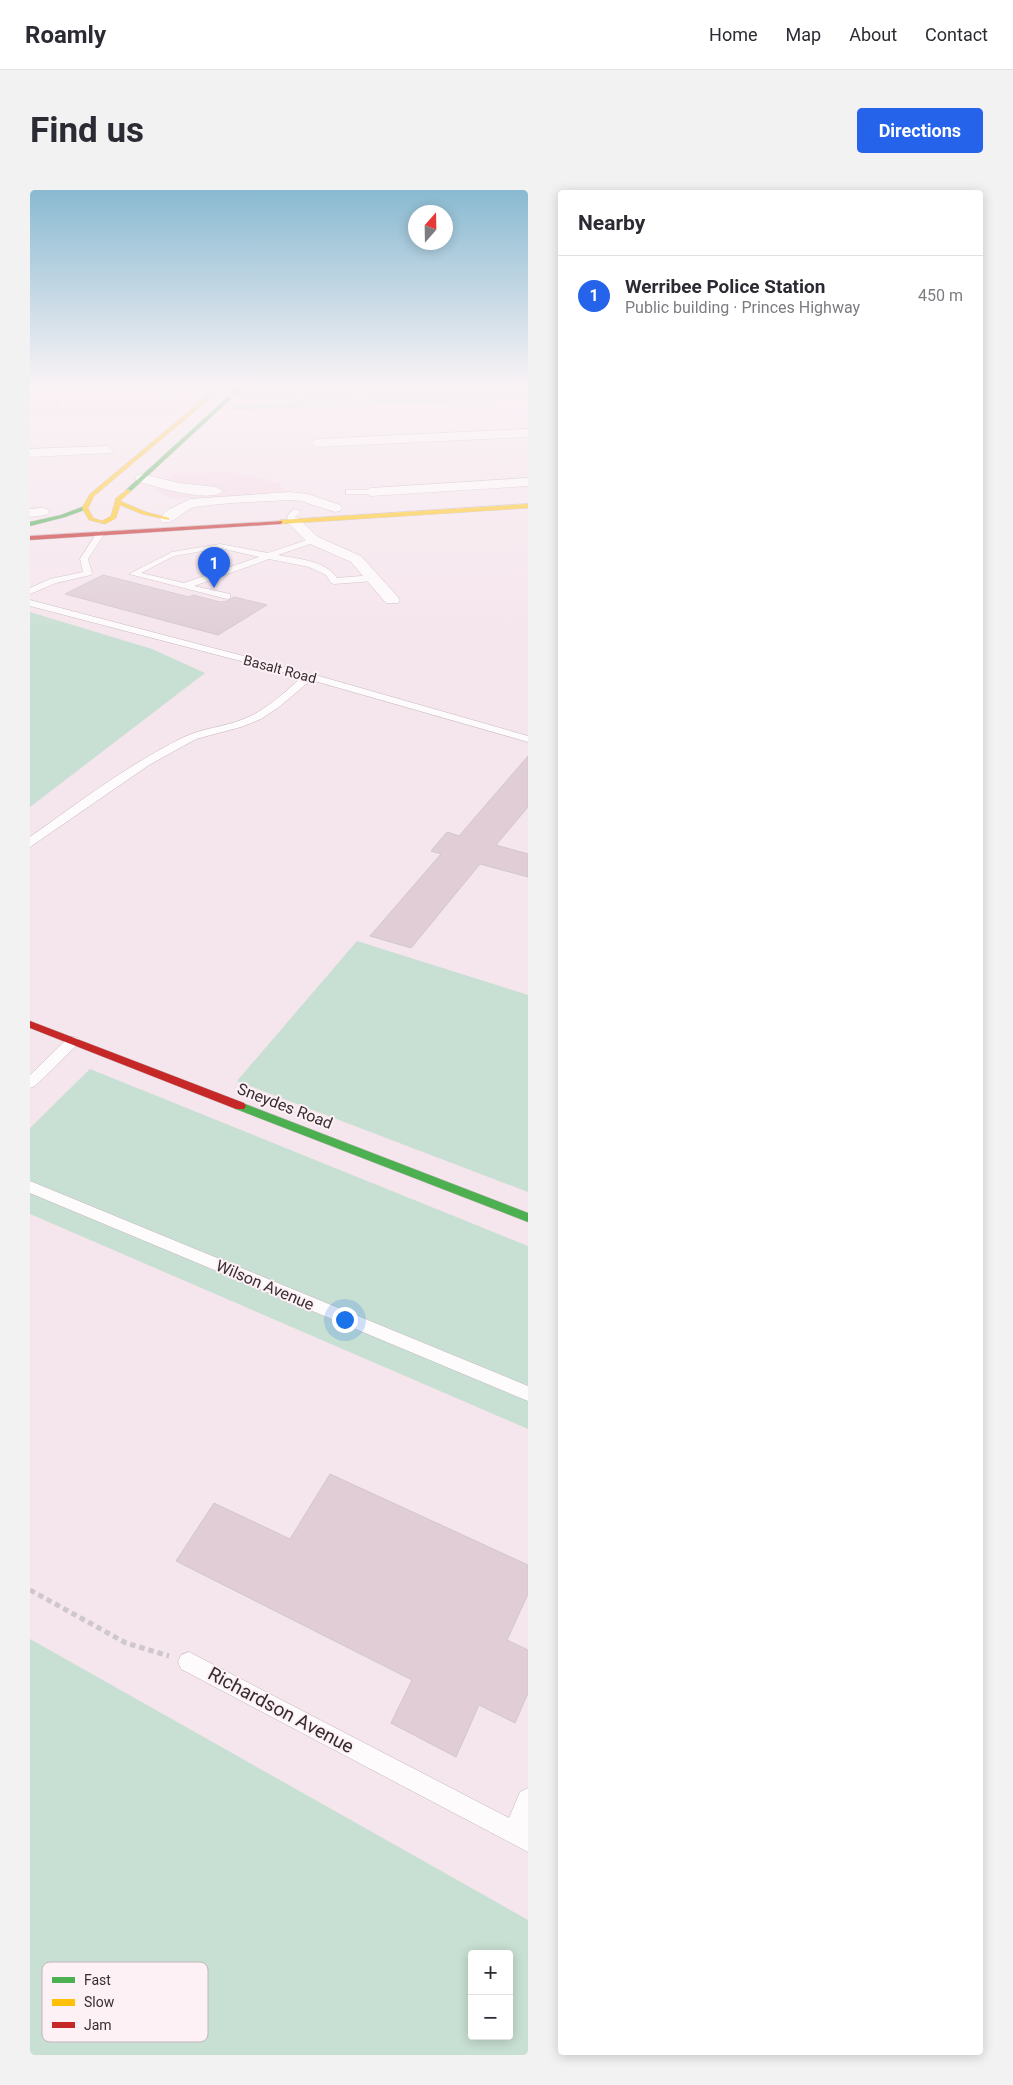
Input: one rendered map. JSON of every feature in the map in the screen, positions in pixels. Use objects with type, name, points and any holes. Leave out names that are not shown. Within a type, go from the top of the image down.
[{"type":"main road","points":[[30,524],[63,516],[85,508],[92,495],[121,471]]},
{"type":"main road","points":[[30,538],[102,528],[114,517],[118,502],[150,471]]},
{"type":"main road","points":[[30,528],[102,528],[171,524],[338,513],[528,496]]},
{"type":"main road","points":[[118,502],[171,524]]},
{"type":"main road","points":[[338,513],[528,506]]},
{"type":"main road","points":[[85,508],[90,519],[102,528]]},
{"type":"main road","points":[[52,536],[88,552],[171,524]]},
{"type":"main road","name":"Sneydes Road","points":[[30,1024],[528,1218]]},
{"type":"street","points":[[142,478],[188,487],[193,497]]},
{"type":"street","points":[[371,492],[528,482]]},
{"type":"street","points":[[171,524],[171,514],[193,497],[302,497],[338,513]]},
{"type":"street","points":[[313,540],[309,531],[312,527],[338,513]]},
{"type":"street","points":[[295,516],[313,540],[356,559],[392,600]]},
{"type":"lane","points":[[349,492],[371,492]]},
{"type":"lane","points":[[30,590],[53,581],[88,572],[84,559],[102,528]]},
{"type":"lane","points":[[185,586],[313,540]]},
{"type":"lane","points":[[227,596],[133,574],[172,554],[206,547],[232,547],[323,569],[329,573],[334,581],[374,578]]},
{"type":"lane","name":"Basalt Road","points":[[30,603],[309,676],[528,739]]},
{"type":"lane","points":[[30,843],[137,768],[188,739],[211,731],[238,725],[268,712],[309,676]]},
{"type":"lane","points":[[30,1083],[73,1041]]},
{"type":"lane","name":"Wilson Avenue","points":[[30,1187],[528,1394]]},
{"type":"lane","name":"Richardson Avenue","points":[[189,1662],[522,1836]]},
{"type":"lane","points":[[522,1836],[528,1800]]},
{"type":"path","name":"Richardson Avenue","points":[[30,1590],[126,1643],[189,1662]]},
{"type":"shaded area","points":[[232,472],[279,483],[285,492],[170,499],[156,489],[174,473]]},
{"type":"green space","points":[[30,612],[152,649],[205,673],[30,807]]},
{"type":"green space","points":[[357,941],[528,995],[528,1192],[237,1081]]},
{"type":"green space","points":[[90,1069],[528,1246],[528,1429],[30,1214],[30,1128]]},
{"type":"green space","points":[[30,1639],[528,1920],[528,2055],[30,2055]]},
{"type":"building","points":[[103,575],[189,597],[193,595],[220,602],[234,597],[267,605],[218,635],[65,594]]},
{"type":"building","points":[[528,756],[528,807],[496,845],[528,854],[528,877],[480,864],[411,948],[370,936],[441,854],[431,851],[447,832],[459,836]]},
{"type":"building","points":[[330,1474],[528,1565],[528,1594],[507,1640],[528,1650],[528,1693],[515,1723],[479,1705],[456,1757],[391,1723],[412,1680],[176,1561],[214,1503],[290,1539]]},
{"type":"traffic: fast","points":[[128,491],[150,471]]},
{"type":"traffic: fast","points":[[30,524],[63,516],[85,508]]},
{"type":"traffic: fast","points":[[240,1106],[528,1218]]},
{"type":"traffic: slow","points":[[121,471],[92,495],[85,508],[91,519],[103,523],[114,517],[118,499],[128,491]]},
{"type":"traffic: slow","points":[[118,502],[144,513],[167,519]]},
{"type":"traffic: slow","points":[[280,522],[528,506]]},
{"type":"traffic: jam","points":[[30,538],[280,522]]},
{"type":"traffic: jam","points":[[30,1024],[240,1106]]},
{"type":"place","name":"Werribee Police Station","points":[[214,588]]}]
